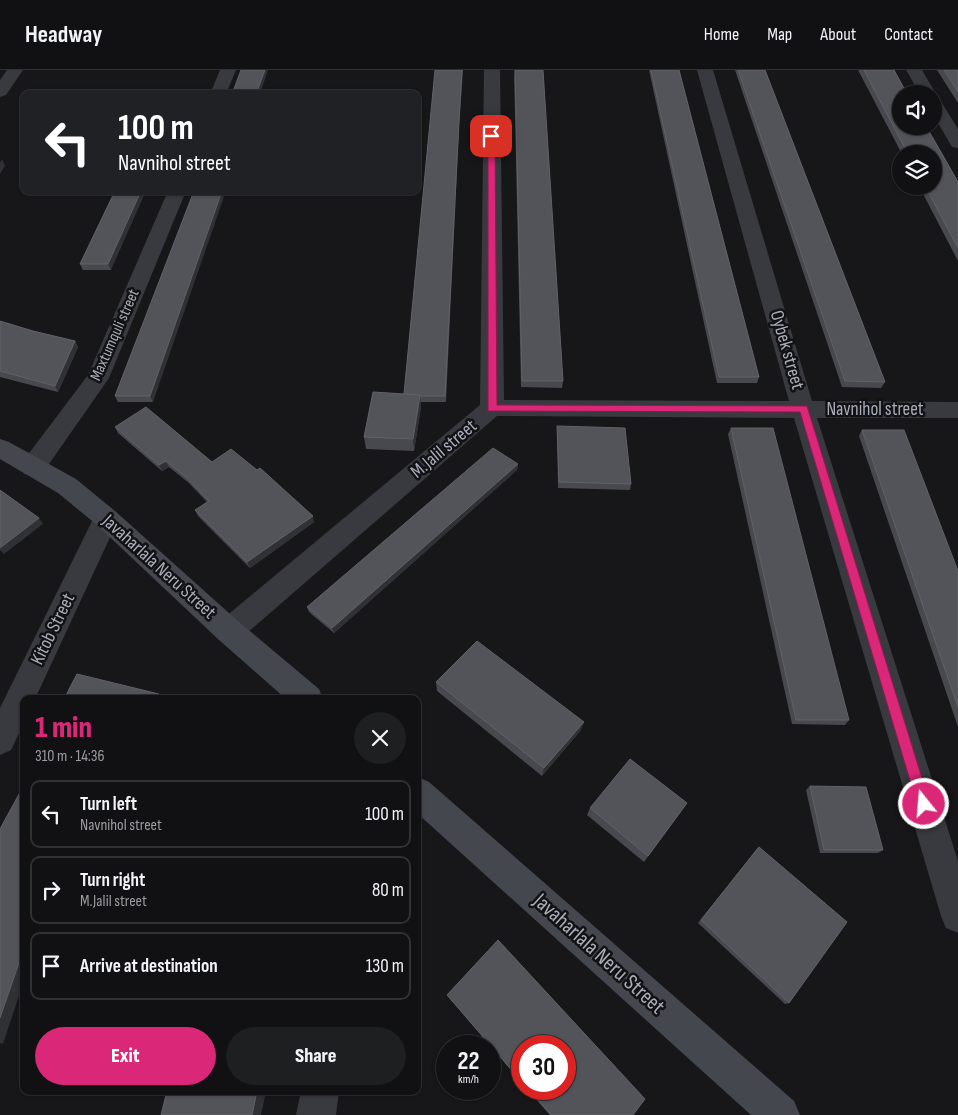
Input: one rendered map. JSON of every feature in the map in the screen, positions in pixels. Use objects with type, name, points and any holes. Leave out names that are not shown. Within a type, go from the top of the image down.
[{"type":"street","points":[[0,92],[15,70]]},
{"type":"street","points":[[220,90],[228,70]]},
{"type":"street","name":"M.Jalil street","points":[[229,631],[492,408],[492,70]]},
{"type":"street","name":"Oybek street","points":[[705,70],[804,409],[958,916]]},
{"type":"street","points":[[914,70],[923,85]]},
{"type":"street","points":[[942,116],[958,143]]},
{"type":"street","name":"Maxtumquli street","points":[[34,467],[98,378],[175,195]]},
{"type":"street","name":"Navnihol street","points":[[492,408],[958,410]]},
{"type":"street","name":"Javaharlala Neru Street","points":[[0,448],[67,486],[106,518],[229,631],[303,695]]},
{"type":"street","name":"Kitob Street","points":[[21,695],[106,518]]},
{"type":"street","name":"Kitob Street","points":[[0,740],[20,698]]},
{"type":"street","name":"Javaharlala Neru Street","points":[[421,803],[780,1115]]},
{"type":"street","points":[[316,1115],[319,1095]]},
{"type":"building","points":[[241,70],[265,70],[258,90],[234,90]]},
{"type":"building","points":[[435,70],[462,70],[445,396],[420,396],[404,394]]},
{"type":"building","points":[[515,70],[543,70],[563,381],[522,381]]},
{"type":"building","points":[[651,70],[679,70],[759,377],[719,377]]},
{"type":"building","points":[[738,70],[765,70],[885,382],[845,381]]},
{"type":"building","points":[[864,70],[894,70],[902,85],[892,85],[892,123]]},
{"type":"building","points":[[944,70],[958,70],[958,92]]},
{"type":"building","points":[[898,135],[931,135],[937,145],[903,145]]},
{"type":"building","points":[[942,154],[958,182],[958,248],[930,195],[942,195]]},
{"type":"building","points":[[113,195],[139,195],[108,264],[80,264]]},
{"type":"building","points":[[192,195],[221,195],[150,396],[115,396]]},
{"type":"building","points":[[0,321],[75,341],[55,386],[0,371]]},
{"type":"building","points":[[373,392],[420,395],[413,439],[364,437]]},
{"type":"building","points":[[146,407],[212,462],[231,449],[257,470],[260,468],[313,516],[247,562],[195,510],[209,501],[186,477],[166,461],[159,465],[115,427]]},
{"type":"building","points":[[557,426],[625,428],[631,484],[559,482]]},
{"type":"building","points":[[731,428],[773,428],[849,720],[796,720]]},
{"type":"building","points":[[862,430],[904,430],[958,571],[958,707]]},
{"type":"building","points":[[493,448],[518,464],[332,628],[307,607]]},
{"type":"building","points":[[0,490],[39,518],[0,548]]},
{"type":"building","points":[[477,641],[584,722],[544,768],[436,682]]},
{"type":"building","points":[[77,674],[159,694],[159,695],[66,695]]},
{"type":"building","points":[[630,759],[687,803],[648,856],[590,808]]},
{"type":"building","points":[[810,786],[866,787],[883,850],[824,850]]},
{"type":"building","points":[[20,792],[20,960],[0,1018],[0,829]]},
{"type":"building","points":[[759,847],[847,922],[789,1003],[701,920]]},
{"type":"building","points":[[498,940],[645,1099],[633,1115],[551,1115],[538,1100],[576,1100],[576,1035],[511,1035],[511,1069],[501,1058],[501,1035],[481,1035],[447,995]]},
{"type":"building","points":[[166,1095],[256,1095],[252,1115],[161,1115]]},
{"type":"route","points":[[491,136],[492,408],[804,409],[924,804]]}]
